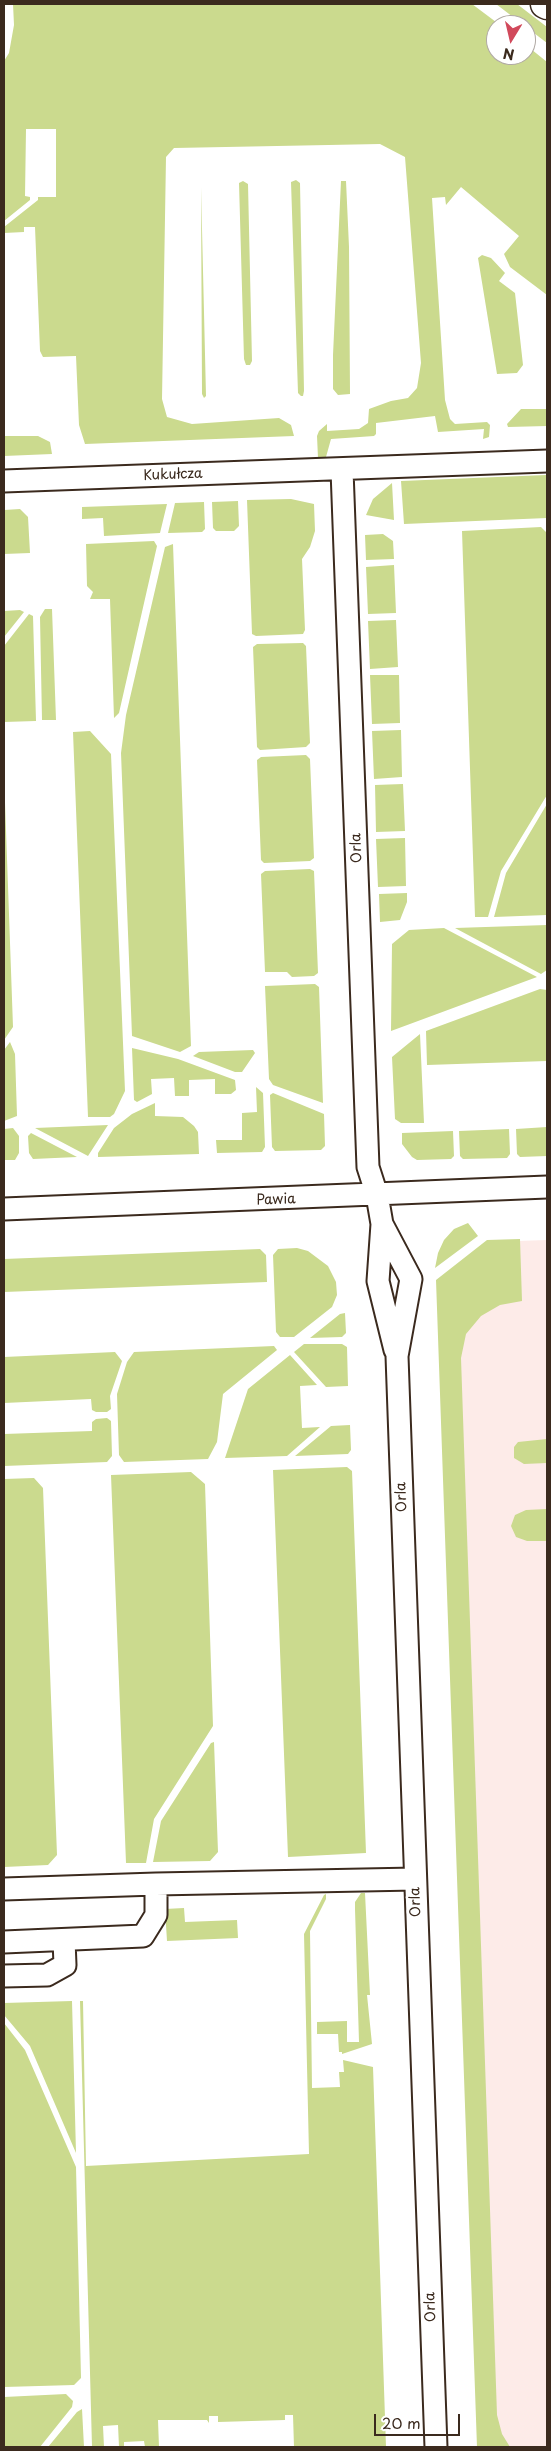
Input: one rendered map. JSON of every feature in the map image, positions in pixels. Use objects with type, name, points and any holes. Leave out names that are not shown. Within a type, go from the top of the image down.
[{"type":"street","name":"Kukułcza","points":[[4,481],[547,461]]},
{"type":"street","name":"Orla","points":[[342,470],[368,1167],[377,1195],[382,1224],[378,1281],[397,1356],[436,2447]]},
{"type":"street","name":"Pawia","points":[[4,1210],[547,1188]]},
{"type":"street","name":"Orla","points":[[382,1224],[411,1279],[397,1356]]},
{"type":"street","points":[[4,1889],[415,1879]]},
{"type":"street","points":[[4,1942],[143,1936],[156,1915],[156,1884]]},
{"type":"street","points":[[4,1976],[47,1975],[65,1966],[64,1940]]},
{"type":"shaded area","points":[[547,1240],[547,2447],[488,2447],[449,1283],[488,1242]]},
{"type":"green space","points":[[13,4],[472,4],[487,15],[486,65],[536,65],[536,53],[547,62],[547,295],[510,267],[504,254],[519,236],[461,187],[446,205],[445,197],[432,198],[445,400],[450,419],[455,424],[487,422],[490,425],[489,437],[483,439],[484,429],[438,432],[435,416],[376,423],[376,434],[374,436],[331,439],[326,457],[318,458],[317,436],[319,431],[327,424],[327,431],[359,429],[368,423],[369,409],[391,401],[408,398],[417,388],[421,363],[405,157],[380,144],[174,148],[166,157],[162,399],[167,417],[192,424],[279,418],[291,425],[294,436],[85,444],[79,425],[76,356],[43,357],[40,351],[35,227],[24,227],[24,232],[4,233],[4,227],[38,200],[38,197],[56,197],[56,129],[26,129],[25,196],[30,197],[30,200],[4,221],[4,61],[9,53],[14,25]]},
{"type":"green space","points":[[496,4],[517,4],[531,15],[510,15]]},
{"type":"green space","points":[[536,19],[547,27],[547,43],[536,35]]},
{"type":"green space","points":[[296,180],[300,183],[303,396],[298,393],[291,182]]},
{"type":"green space","points":[[243,181],[248,184],[252,361],[250,365],[246,365],[244,359],[239,183]]},
{"type":"green space","points":[[341,181],[346,181],[349,247],[350,394],[338,395],[333,389],[333,355]]},
{"type":"green space","points":[[201,187],[206,396],[204,398],[202,394]]},
{"type":"green space","points":[[482,255],[491,258],[505,273],[499,281],[515,293],[523,365],[517,373],[497,374],[478,258]]},
{"type":"green space","points":[[521,409],[547,409],[547,426],[508,427],[507,424]]},
{"type":"green space","points":[[4,436],[38,436],[50,442],[52,454],[4,456]]},
{"type":"green space","points":[[546,475],[547,518],[404,524],[401,481]]},
{"type":"green space","points":[[392,483],[394,520],[366,515],[373,499]]},
{"type":"green space","points":[[291,499],[314,504],[315,531],[310,547],[302,559],[305,630],[303,634],[256,636],[252,634],[247,500]]},
{"type":"green space","points":[[238,501],[239,526],[234,531],[216,531],[213,528],[212,502]]},
{"type":"green space","points":[[204,502],[205,529],[202,532],[168,533],[175,503]]},
{"type":"green space","points":[[167,504],[160,533],[104,536],[103,518],[82,519],[82,507]]},
{"type":"green space","points":[[20,509],[28,517],[30,553],[4,554],[4,510]]},
{"type":"green space","points":[[541,527],[547,533],[547,795],[501,871],[488,917],[475,917],[462,531]]},
{"type":"green space","points":[[383,534],[393,541],[394,559],[366,560],[365,535]]},
{"type":"green space","points":[[154,541],[157,546],[119,713],[114,718],[110,599],[90,599],[93,592],[87,586],[86,544]]},
{"type":"green space","points":[[173,544],[191,1046],[180,1052],[132,1036],[121,753],[126,715],[165,547]]},
{"type":"green space","points":[[394,565],[396,613],[368,614],[366,567]]},
{"type":"green space","points":[[45,609],[52,609],[56,720],[42,720],[40,617]]},
{"type":"green space","points":[[20,610],[24,612],[4,637],[4,611]]},
{"type":"green space","points":[[29,614],[33,616],[36,721],[4,722],[4,646]]},
{"type":"green space","points":[[396,620],[398,667],[370,669],[368,621]]},
{"type":"green space","points":[[303,643],[306,646],[310,743],[306,747],[260,750],[257,747],[253,647],[257,644]]},
{"type":"green space","points":[[370,675],[399,675],[400,723],[372,724]]},
{"type":"green space","points":[[401,730],[402,777],[374,779],[372,731]]},
{"type":"green space","points":[[90,731],[111,754],[125,1091],[114,1114],[110,1117],[88,1117],[73,732]]},
{"type":"green space","points":[[306,755],[310,759],[314,858],[310,861],[264,863],[261,860],[257,760],[261,757]]},
{"type":"green space","points":[[4,774],[13,1027],[4,1040]]},
{"type":"green space","points":[[403,784],[405,831],[376,832],[375,785]]},
{"type":"green space","points":[[547,804],[547,915],[494,917],[506,873]]},
{"type":"green space","points":[[405,838],[406,886],[378,887],[376,839]]},
{"type":"green space","points":[[310,869],[314,871],[318,973],[314,976],[292,977],[287,972],[265,972],[261,874],[265,871]]},
{"type":"green space","points":[[407,893],[407,902],[400,920],[380,922],[379,894]]},
{"type":"green space","points":[[547,925],[547,970],[541,974],[455,928]]},
{"type":"green space","points":[[444,928],[537,977],[391,1031],[392,944],[409,930]]},
{"type":"green space","points":[[315,984],[319,987],[323,1103],[273,1085],[269,1079],[265,986]]},
{"type":"green space","points":[[540,989],[547,990],[547,1061],[427,1065],[426,1031]]},
{"type":"green space","points":[[420,1034],[424,1123],[401,1123],[395,1119],[392,1057]]},
{"type":"green space","points":[[10,1042],[15,1054],[17,1116],[4,1121],[4,1050]]},
{"type":"green space","points":[[132,1048],[178,1059],[235,1080],[236,1090],[231,1094],[215,1094],[215,1079],[189,1080],[189,1096],[175,1096],[174,1078],[151,1079],[152,1094],[137,1102],[134,1100]]},
{"type":"green space","points":[[253,1050],[255,1053],[242,1072],[235,1072],[193,1056],[199,1052]]},
{"type":"green space","points":[[256,1087],[263,1093],[265,1147],[262,1152],[217,1153],[216,1140],[242,1140],[242,1113],[257,1112]]},
{"type":"green space","points":[[273,1093],[324,1114],[325,1146],[321,1150],[275,1151],[272,1147],[270,1095]]},
{"type":"green space","points":[[155,1103],[155,1116],[183,1117],[194,1126],[198,1132],[199,1154],[98,1157],[98,1153],[114,1128],[132,1114]]},
{"type":"green space","points":[[108,1125],[88,1156],[35,1128]]},
{"type":"green space","points":[[547,1127],[547,1156],[520,1157],[517,1154],[516,1129]]},
{"type":"green space","points":[[13,1128],[19,1136],[19,1153],[15,1160],[4,1160],[4,1129]]},
{"type":"green space","points":[[509,1129],[510,1154],[507,1158],[463,1159],[460,1156],[459,1131]]},
{"type":"green space","points":[[453,1131],[454,1156],[451,1159],[417,1160],[412,1157],[402,1144],[402,1133]]},
{"type":"green space","points":[[31,1133],[77,1157],[33,1159],[29,1153],[28,1136]]},
{"type":"green space","points":[[468,1223],[478,1236],[435,1268],[438,1253],[444,1240],[454,1229]]},
{"type":"green space","points":[[520,1239],[522,1301],[500,1305],[481,1316],[466,1334],[461,1358],[497,2415],[502,2434],[510,2447],[477,2447],[436,1280],[487,1240]]},
{"type":"green space","points":[[297,1248],[308,1251],[328,1266],[336,1282],[337,1295],[332,1307],[294,1337],[280,1337],[276,1332],[273,1255],[278,1249]]},
{"type":"green space","points":[[260,1249],[266,1255],[267,1282],[4,1292],[4,1259]]},
{"type":"green space","points":[[345,1313],[346,1333],[342,1337],[310,1338],[340,1314]]},
{"type":"green space","points":[[304,1344],[342,1344],[347,1347],[348,1386],[326,1387],[294,1352]]},
{"type":"green space","points":[[274,1346],[277,1350],[223,1394],[217,1442],[208,1459],[124,1462],[119,1455],[117,1394],[127,1362],[134,1352]]},
{"type":"green space","points":[[115,1352],[122,1361],[110,1396],[111,1409],[107,1412],[92,1410],[91,1399],[4,1403],[4,1357]]},
{"type":"green space","points":[[290,1355],[317,1385],[300,1386],[302,1428],[320,1427],[287,1456],[225,1458],[248,1389]]},
{"type":"green space","points":[[107,1418],[111,1421],[112,1456],[107,1462],[4,1466],[4,1434],[92,1431],[92,1422],[96,1419]]},
{"type":"green space","points":[[350,1425],[351,1450],[348,1454],[295,1456],[331,1426]]},
{"type":"green space","points":[[547,1439],[547,1463],[524,1464],[514,1458],[514,1447],[518,1442]]},
{"type":"green space","points":[[347,1467],[352,1471],[366,1853],[288,1857],[273,1470]]},
{"type":"green space","points":[[191,1472],[205,1484],[213,1726],[154,1819],[146,1863],[126,1863],[111,1475]]},
{"type":"green space","points":[[34,1478],[43,1488],[57,1855],[48,1865],[4,1867],[4,1479]]},
{"type":"green space","points":[[547,1509],[547,1541],[527,1541],[516,1537],[511,1526],[515,1515],[526,1510]]},
{"type":"green space","points":[[214,1742],[218,1852],[210,1861],[153,1862],[161,1821],[211,1743]]},
{"type":"green space","points":[[361,1893],[365,1893],[370,1995],[367,1995],[372,2044],[342,2054],[342,2052],[339,2052],[338,2034],[317,2034],[317,2022],[347,2021],[347,2042],[359,2042],[355,1902]]},
{"type":"green space","points":[[326,1894],[326,1899],[310,1931],[312,2088],[340,2087],[339,2072],[344,2072],[343,2060],[373,2067],[386,2447],[294,2447],[293,2415],[285,2415],[285,2420],[218,2422],[218,2416],[209,2416],[209,2423],[207,2420],[158,2420],[159,2447],[145,2447],[144,2441],[124,2442],[124,2447],[119,2447],[118,2425],[103,2426],[104,2447],[92,2447],[80,2001],[83,2001],[86,2166],[309,2154],[304,1934]]},
{"type":"green space","points":[[184,1908],[185,1922],[237,1920],[238,1938],[167,1941],[165,1909]]},
{"type":"green space","points":[[72,2001],[76,2153],[30,2046],[4,2015],[4,2003]]},
{"type":"green space","points":[[4,2023],[25,2050],[76,2167],[81,2378],[74,2385],[4,2387]]},
{"type":"green space","points":[[66,2394],[73,2401],[72,2407],[40,2447],[4,2447],[4,2397]]},
{"type":"green space","points":[[82,2409],[84,2447],[48,2447],[77,2412]]}]
